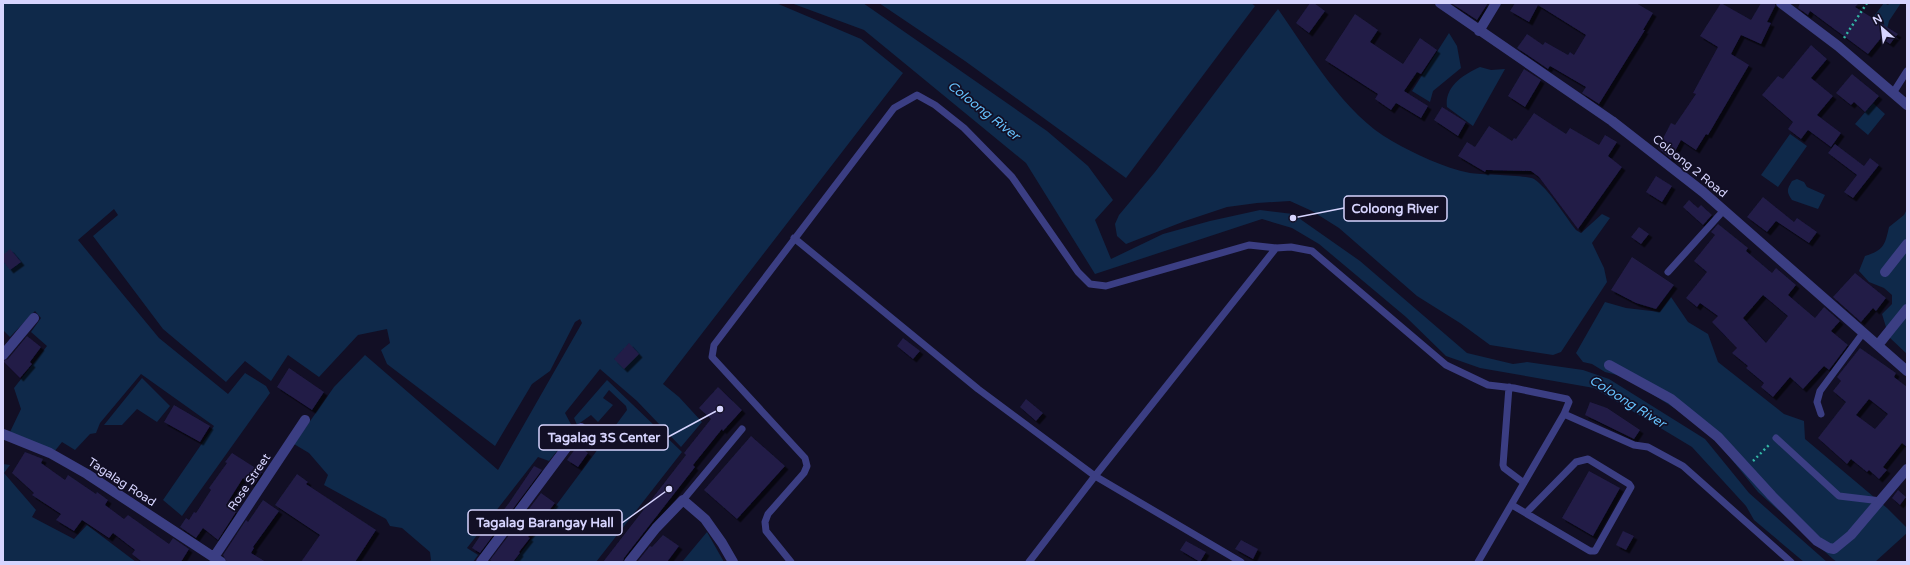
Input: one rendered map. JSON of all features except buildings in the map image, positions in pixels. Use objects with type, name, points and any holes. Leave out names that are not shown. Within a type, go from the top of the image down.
[{"type":"street","name":"Coloong 2 Road","points":[[1440,3],[1612,121],[1724,210],[1907,371]]},
{"type":"street","points":[[1479,31],[1496,3]]},
{"type":"street","points":[[1781,3],[1838,46],[1907,105]]},
{"type":"street","points":[[1885,272],[1907,244]]},
{"type":"street","points":[[1878,345],[1907,309]]},
{"type":"street","points":[[3,355],[34,318]]},
{"type":"street","points":[[1609,365],[1671,399],[1718,437],[1806,530],[1817,541],[1828,548],[1834,549],[1841,545],[1881,501],[1907,469]]},
{"type":"street","name":"Rose Street","points":[[218,560],[305,420]]},
{"type":"street","points":[[480,562],[581,428]]},
{"type":"street","name":"Tagalag Road","points":[[3,434],[50,453],[81,471],[218,560]]},
{"type":"street","points":[[629,562],[656,528],[683,500],[705,519],[733,562]]},
{"type":"lane","points":[[1893,93],[1907,71]]},
{"type":"lane","points":[[791,562],[766,531],[765,522],[768,514],[804,473],[807,466],[805,458],[712,357],[714,345],[894,108],[917,95],[936,105],[964,128],[1012,177],[1078,272],[1090,284],[1106,286],[1249,245],[1276,248],[1291,246],[1312,251],[1446,365],[1488,385],[1567,399],[1569,402],[1564,414],[1478,562]]},
{"type":"lane","points":[[1668,272],[1724,210]]},
{"type":"lane","points":[[794,238],[978,389],[1095,476],[1241,562]]},
{"type":"lane","points":[[1030,562],[1095,476],[1276,248]]},
{"type":"lane","points":[[1821,414],[1817,402],[1820,391],[1863,333]]},
{"type":"lane","points":[[1508,388],[1503,465],[1504,468],[1524,483]]},
{"type":"lane","points":[[1564,414],[1634,445],[1648,447],[1683,466],[1791,562]]},
{"type":"lane","points":[[683,500],[742,429]]},
{"type":"lane","points":[[1776,438],[1838,496],[1881,501]]},
{"type":"lane","points":[[1512,505],[1590,551],[1595,551],[1631,487],[1629,484],[1588,459],[1583,459],[1576,462],[1526,513]]},
{"type":"path","points":[[1838,46],[1867,3]]},
{"type":"path","points":[[1746,468],[1776,438]]},
{"type":"water","points":[[3,3],[776,3],[861,39],[903,73],[663,384],[679,397],[702,422],[681,447],[637,401],[600,369],[565,413],[574,430],[549,461],[538,457],[467,548],[478,555],[473,562],[429,562],[431,560],[430,552],[402,528],[390,526],[386,519],[324,485],[328,475],[309,453],[294,444],[334,387],[365,355],[498,470],[582,323],[580,319],[575,322],[550,371],[532,384],[495,446],[387,364],[381,350],[390,343],[387,329],[358,335],[319,377],[288,355],[271,381],[245,361],[226,382],[163,329],[93,236],[118,215],[114,209],[78,240],[159,338],[228,394],[245,373],[266,386],[270,393],[182,516],[163,500],[214,426],[141,374],[100,423],[96,433],[90,434],[75,450],[62,442],[54,452],[10,432],[21,409],[14,388],[47,346],[31,332],[41,318],[35,311],[10,337],[3,330]]},
{"type":"water","points":[[791,3],[863,3],[1047,131],[1088,166],[1113,200],[1095,220],[1111,259],[1163,234],[1210,221],[1260,210],[1293,214],[1360,261],[1467,353],[1513,364],[1527,362],[1583,370],[1609,379],[1705,439],[1749,493],[1827,562],[1804,562],[1754,520],[1746,506],[1692,447],[1594,388],[1480,368],[1446,356],[1406,317],[1319,244],[1292,228],[1262,219],[1095,274],[1026,163],[864,30]]},
{"type":"water","points":[[879,3],[1251,3],[1255,6],[1126,178],[965,61]]},
{"type":"water","points":[[1884,3],[1888,5],[1890,3],[1901,3],[1889,21],[1886,33],[1883,28],[1884,21],[1874,16]]},
{"type":"water","points":[[1278,9],[1315,63],[1343,99],[1358,115],[1392,141],[1430,160],[1460,171],[1534,179],[1540,183],[1576,230],[1581,233],[1602,214],[1610,218],[1592,243],[1604,268],[1607,282],[1561,352],[1553,355],[1490,345],[1460,323],[1417,296],[1339,228],[1312,211],[1290,201],[1227,207],[1185,221],[1126,244],[1117,236],[1115,224],[1119,215],[1155,172]]},
{"type":"water","points":[[1449,33],[1457,46],[1461,68],[1433,91],[1430,102],[1412,91]]},
{"type":"water","points":[[1480,67],[1491,70],[1505,69],[1473,126],[1447,107],[1447,100],[1452,87],[1456,82],[1468,73]]},
{"type":"water","points":[[1873,103],[1885,114],[1868,135],[1855,124]]},
{"type":"water","points":[[1790,134],[1807,146],[1778,187],[1761,175]]},
{"type":"water","points":[[1797,179],[1804,182],[1807,187],[1825,195],[1818,209],[1792,200],[1788,193],[1788,188],[1792,181]]},
{"type":"water","points":[[1907,209],[1907,354],[1889,337],[1882,314],[1892,304],[1892,295],[1884,288],[1869,282],[1859,271],[1865,256],[1883,246],[1889,227],[1904,215]]},
{"type":"water","points":[[1671,297],[1688,322],[1708,334],[1718,362],[1784,414],[1804,421],[1805,439],[1887,508],[1907,528],[1907,533],[1875,562],[1837,562],[1758,492],[1711,434],[1687,416],[1625,377],[1605,372],[1592,364],[1583,362],[1576,353],[1605,302],[1626,308],[1660,312]]},
{"type":"water","points":[[142,378],[170,406],[157,422],[137,409],[122,425],[104,425]]},
{"type":"water","points":[[607,380],[682,452],[596,562],[514,562],[627,410],[626,406],[609,390],[603,398],[613,405],[598,422],[591,415],[577,425],[574,418]]},
{"type":"water","points":[[3,464],[10,465],[4,473],[36,510],[32,517],[74,539],[87,525],[136,562],[3,562]]},
{"type":"water","points":[[707,532],[724,562],[682,562]]},
{"type":"place","name":"Coloong River","points":[[1293,218]]},
{"type":"place","name":"Tagalag 3S Center","points":[[720,409]]},
{"type":"place","name":"Tagalag Barangay Hall","points":[[669,489]]}]
